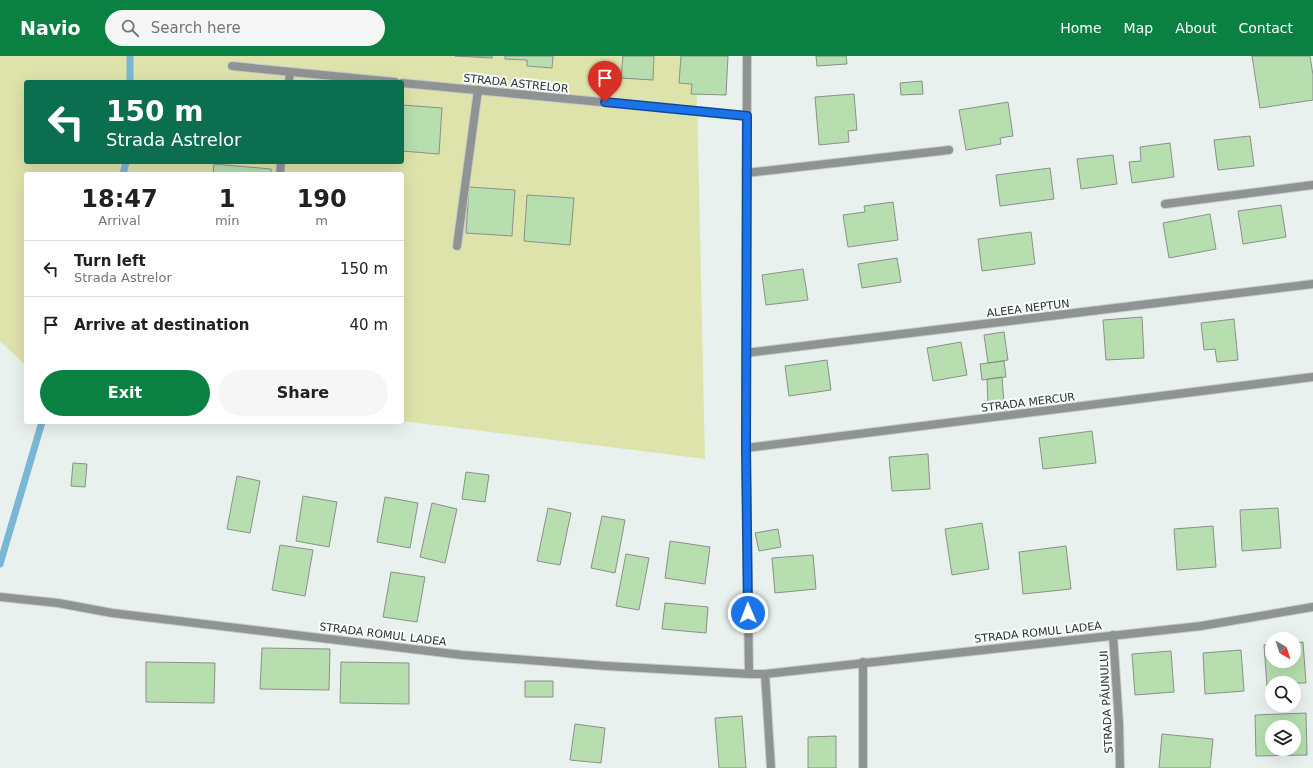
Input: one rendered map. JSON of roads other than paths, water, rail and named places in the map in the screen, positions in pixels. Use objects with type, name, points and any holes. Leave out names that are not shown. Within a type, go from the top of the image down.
[{"type":"street","points":[[747,56],[746,448],[749,674]]},
{"type":"street","points":[[232,66],[375,80]]},
{"type":"street","points":[[289,80],[290,72]]},
{"type":"street","name":"STRADA ASTRELOR","points":[[404,83],[747,116]]},
{"type":"street","points":[[457,246],[478,90]]},
{"type":"street","points":[[746,173],[948,150]]},
{"type":"street","points":[[1165,204],[1313,185]]},
{"type":"street","name":"ALEEA NEPTUN","points":[[746,353],[1313,284]]},
{"type":"street","name":"STRADA MERCUR","points":[[746,448],[1313,377]]},
{"type":"street","name":"STRADA ROMUL LADEA","points":[[0,597],[58,603],[119,614],[462,655],[607,666],[749,674],[765,674],[863,662],[1201,626],[1313,607]]},
{"type":"street","name":"STRADA PĂUNULUI","points":[[1113,636],[1119,723],[1120,768]]},
{"type":"street","points":[[863,662],[863,768]]},
{"type":"street","points":[[765,674],[771,768]]},
{"type":"waterway","points":[[130,56],[130,80]]},
{"type":"waterway","points":[[124,172],[126,164]]},
{"type":"waterway","points":[[0,564],[41,424]]}]
